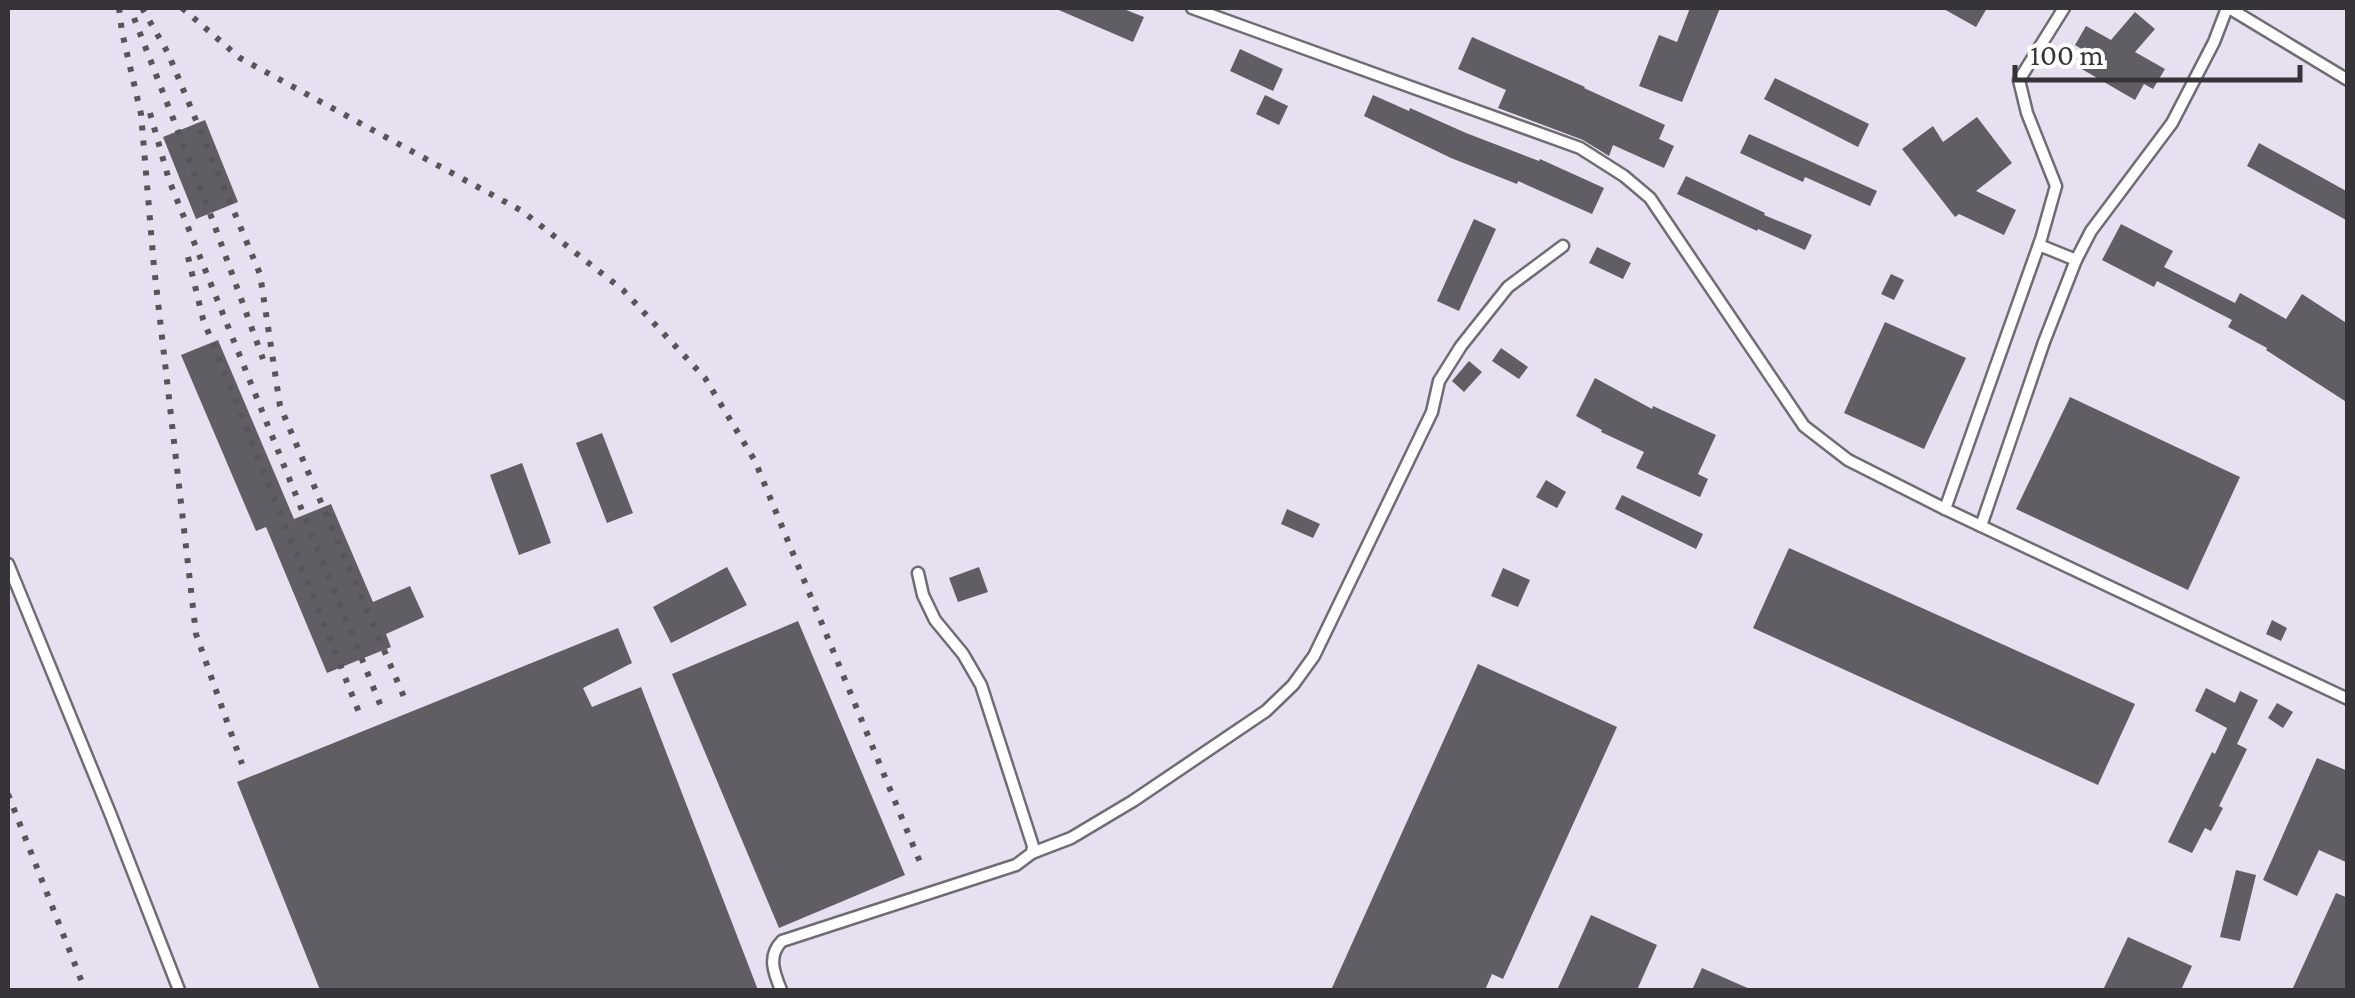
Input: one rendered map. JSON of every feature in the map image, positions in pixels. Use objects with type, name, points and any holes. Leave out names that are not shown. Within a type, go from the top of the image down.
[{"type":"lane","points":[[1192,8],[1580,148],[1650,198],[1804,426],[1848,460],[1945,510],[2348,700]]},
{"type":"lane","points":[[1945,510],[2039,245],[2056,186],[2027,113],[2019,80],[2064,8]]},
{"type":"lane","points":[[1981,526],[2076,260],[2091,230],[2172,123],[2228,8],[2348,80]]},
{"type":"lane","points":[[2039,245],[2076,260]]},
{"type":"lane","points":[[781,990],[772,955],[782,941],[1016,865],[1133,801],[1266,711],[1293,685],[1314,656],[1432,412],[1439,381],[1508,287],[1563,246]]},
{"type":"lane","points":[[8,564],[179,990]]},
{"type":"lane","points":[[918,573],[923,595],[936,620],[981,685],[1033,846],[1032,854]]},
{"type":"shaded area","points":[[8,8],[2347,8],[2347,990],[8,990]]},
{"type":"building","points":[[1054,8],[1121,8],[1144,17],[1133,42]]},
{"type":"building","points":[[1690,8],[1720,8],[1682,102],[1639,86],[1659,35],[1677,42]]},
{"type":"building","points":[[1942,8],[1987,8],[1976,27]]},
{"type":"building","points":[[2135,12],[2155,29],[2135,52],[2165,69],[2153,89],[2144,84],[2135,100],[2080,68],[2088,53],[2075,45],[2086,26],[2111,40]]},
{"type":"building","points":[[1472,37],[1665,125],[1659,139],[1674,146],[1664,168],[1613,145],[1609,156],[1583,140],[1498,108],[1506,90],[1458,69]]},
{"type":"building","points":[[1240,49],[1283,69],[1273,91],[1230,71]]},
{"type":"building","points":[[1775,78],[1869,124],[1858,147],[1764,99]]},
{"type":"building","points":[[1265,95],[1288,106],[1279,125],[1256,114]]},
{"type":"building","points":[[1373,95],[1604,188],[1592,214],[1518,181],[1517,184],[1451,158],[1364,116]]},
{"type":"building","points":[[1977,117],[2012,163],[1976,191],[2016,210],[2004,235],[1959,214],[1955,217],[1902,149],[1933,126],[1943,142]]},
{"type":"building","points":[[205,120],[238,202],[196,219],[163,137]]},
{"type":"building","points":[[1749,134],[1877,191],[1870,206],[1805,177],[1803,182],[1740,153]]},
{"type":"building","points":[[2259,143],[2348,192],[2348,221],[2247,166]]},
{"type":"building","points":[[1686,176],[1812,235],[1805,250],[1677,194]]},
{"type":"building","points":[[1474,219],[1496,229],[1459,311],[1437,301]]},
{"type":"building","points":[[2121,224],[2173,251],[2164,267],[2235,303],[2240,293],[2286,319],[2302,294],[2348,324],[2348,403],[2267,348],[2228,327],[2232,320],[2157,281],[2154,287],[2102,260]]},
{"type":"building","points":[[1597,247],[1631,263],[1623,279],[1589,263]]},
{"type":"building","points":[[1891,274],[1904,280],[1894,300],[1881,294]]},
{"type":"building","points":[[1885,322],[1966,358],[1924,449],[1844,413]]},
{"type":"building","points":[[218,340],[294,519],[331,504],[373,602],[410,586],[424,617],[386,634],[391,647],[327,673],[266,527],[256,531],[181,355]]},
{"type":"building","points":[[1501,348],[1528,367],[1519,379],[1492,361]]},
{"type":"building","points":[[1469,361],[1482,372],[1464,392],[1452,381]]},
{"type":"building","points":[[1595,378],[1652,409],[1653,406],[1716,435],[1698,474],[1708,479],[1700,497],[1636,468],[1644,452],[1576,416]]},
{"type":"building","points":[[2070,397],[2240,477],[2188,590],[2016,509]]},
{"type":"building","points":[[602,433],[633,513],[607,523],[576,443]]},
{"type":"building","points":[[522,463],[551,543],[519,555],[490,475]]},
{"type":"building","points":[[1546,480],[1566,492],[1557,508],[1536,497]]},
{"type":"building","points":[[1622,495],[1703,534],[1696,549],[1615,509]]},
{"type":"building","points":[[1287,509],[1320,524],[1313,538],[1281,524]]},
{"type":"building","points":[[1789,548],[2135,704],[2098,785],[1753,628]]},
{"type":"building","points":[[727,567],[747,605],[671,643],[653,607]]},
{"type":"building","points":[[979,567],[988,592],[958,602],[949,578]]},
{"type":"building","points":[[1503,568],[1530,580],[1518,607],[1491,596]]},
{"type":"building","points":[[2272,620],[2287,628],[2281,641],[2266,634]]},
{"type":"building","points":[[798,621],[905,875],[779,928],[672,674]]},
{"type":"building","points":[[618,628],[632,663],[583,688],[592,707],[641,687],[758,990],[320,990],[237,782]]},
{"type":"building","points":[[1478,664],[1617,727],[1503,979],[1492,974],[1485,990],[1331,990]]},
{"type":"building","points":[[2206,688],[2235,703],[2240,691],[2258,700],[2237,744],[2247,749],[2219,806],[2223,808],[2211,831],[2205,828],[2192,853],[2168,842],[2227,728],[2195,711]]},
{"type":"building","points":[[2277,703],[2293,712],[2283,728],[2268,718]]},
{"type":"building","points":[[2317,758],[2348,771],[2348,863],[2319,850],[2297,896],[2263,880]]},
{"type":"building","points":[[2236,870],[2256,875],[2240,941],[2220,937]]},
{"type":"building","points":[[2336,893],[2348,898],[2348,990],[2292,990]]},
{"type":"building","points":[[1591,915],[1657,945],[1637,990],[1557,990]]},
{"type":"building","points":[[2128,937],[2192,966],[2181,990],[2103,990]]},
{"type":"building","points":[[1702,968],[1752,990],[1692,990]]},
{"type":"railway","points":[[119,8],[141,114],[154,267],[196,634],[242,764]]},
{"type":"railway","points":[[142,8],[168,53],[260,274],[280,406],[407,704]]},
{"type":"railway","points":[[182,8],[240,58],[522,211],[623,290],[705,378],[755,461],[922,867]]},
{"type":"railway","points":[[134,18],[263,359]]},
{"type":"railway","points":[[150,113],[169,180],[382,709]]},
{"type":"railway","points":[[188,257],[203,319],[360,715]]},
{"type":"railway","points":[[8,794],[85,990]]}]
